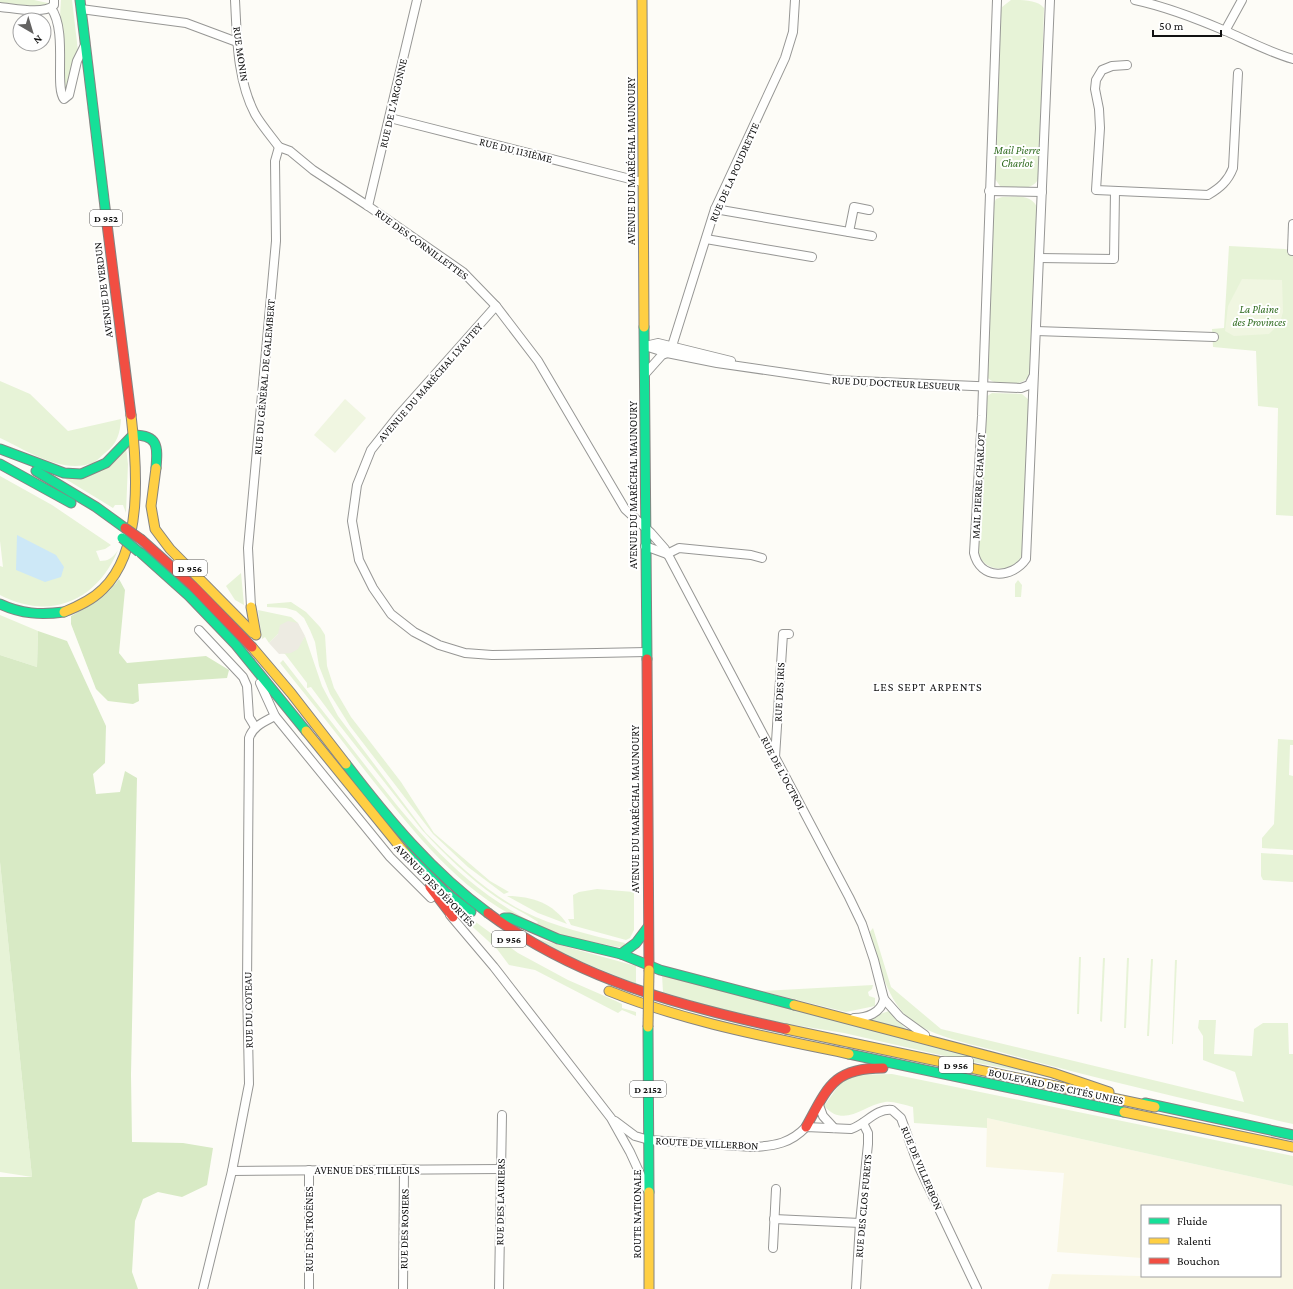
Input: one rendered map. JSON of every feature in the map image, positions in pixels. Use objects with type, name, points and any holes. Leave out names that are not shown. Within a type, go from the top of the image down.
[{"type":"main road","name":"AVENUE DU MARÉCHAL MAUNOURY","points":[[642,0],[642,182],[645,346],[645,546],[649,968]]},
{"type":"main road","name":"AVENUE DE VERDUN","points":[[0,604],[8,608],[31,614],[64,612],[87,602],[104,587],[114,575],[124,555],[133,524],[136,495],[133,435],[81,4]]},
{"type":"main road","name":"D 956","points":[[0,450],[64,473],[81,474],[91,471],[106,463],[133,435],[146,435],[152,439],[156,446],[157,457],[151,506],[155,529],[170,549],[236,614],[256,636],[257,646]]},
{"type":"main road","name":"D 956","points":[[0,450],[71,491],[142,540],[257,646]]},
{"type":"main road","points":[[0,464],[76,507]]},
{"type":"main road","name":"AVENUE DES DÉPORTÉS","points":[[119,536],[189,596],[240,651],[404,851]]},
{"type":"main road","points":[[236,614],[245,612],[251,607]]},
{"type":"main road","points":[[251,607],[256,636]]},
{"type":"main road","name":"AVENUE DES DÉPORTÉS","points":[[257,646],[272,669],[383,809],[424,856],[464,895],[496,919]]},
{"type":"main road","name":"D 956","points":[[404,851],[445,892],[476,916]]},
{"type":"main road","points":[[404,851],[453,917]]},
{"type":"main road","name":"D 956","points":[[496,919],[510,918],[558,939],[621,954],[649,968],[1053,1073],[1155,1107]]},
{"type":"main road","name":"BOULEVARD DES CITÉS UNIES","points":[[496,919],[548,952],[612,982],[667,1000],[758,1023],[1293,1135]]},
{"type":"main road","points":[[621,954],[636,944],[648,927]]},
{"type":"main road","name":"D 2152","points":[[649,968],[649,1140]]},
{"type":"main road","name":"BOULEVARD DES CITÉS UNIES","points":[[603,988],[649,1007],[744,1032],[1293,1147]]},
{"type":"main road","points":[[806,1127],[819,1103],[836,1078],[849,1070],[866,1067],[936,1072]]},
{"type":"main road","name":"ROUTE NATIONALE","points":[[649,1140],[649,1289]]},
{"type":"street","name":"RUE MONIN","points":[[235,0],[237,42],[244,83],[255,114],[279,147]]},
{"type":"street","name":"RUE DE L'ARGONNE","points":[[368,206],[417,0]]},
{"type":"street","name":"RUE DE LA POUDRETTE","points":[[672,346],[715,209],[785,58],[794,32],[795,0]]},
{"type":"street","name":"MAIL PIERRE CHARLOT","points":[[997,0],[983,387],[974,553],[976,561],[981,568],[989,572],[1014,571],[1021,566],[1026,559],[1050,0]]},
{"type":"street","points":[[1136,0],[1156,4],[1225,31],[1264,50],[1293,59]]},
{"type":"street","points":[[1225,31],[1242,0]]},
{"type":"street","points":[[0,7],[25,10],[53,4],[60,41],[60,91],[64,99],[69,95],[77,61],[85,44]]},
{"type":"street","points":[[81,4],[186,24],[237,42]]},
{"type":"street","points":[[1127,65],[1112,66],[1102,70],[1096,80],[1095,89],[1099,109],[1100,128],[1096,190],[1208,195],[1224,184],[1233,168],[1238,73]]},
{"type":"street","name":"RUE DU 113IÈME","points":[[390,118],[642,182]]},
{"type":"street","name":"RUE DES CORNILLETTES","points":[[279,147],[290,151],[313,170],[463,272],[496,306],[538,361],[625,509],[646,528]]},
{"type":"street","name":"RUE DU GÉNÉRAL DE GALEMBERT","points":[[251,607],[248,548],[276,241],[276,161],[279,147]]},
{"type":"street","points":[[989,191],[1042,192]]},
{"type":"street","points":[[1039,258],[1114,259],[1115,191]]},
{"type":"street","points":[[849,232],[854,207],[869,210]]},
{"type":"street","points":[[715,209],[872,236]]},
{"type":"street","points":[[1292,251],[1293,224]]},
{"type":"street","points":[[706,239],[812,257]]},
{"type":"street","name":"AVENUE DU MARÉCHAL LYAUTEY","points":[[496,306],[398,416],[371,450],[357,485],[352,521],[359,560],[373,588],[391,614],[414,632],[439,645],[465,653],[492,654],[647,652]]},
{"type":"street","points":[[1036,331],[1214,337]]},
{"type":"street","name":"RUE DU DOCTEUR LESUEUR","points":[[645,346],[658,343],[753,367]]},
{"type":"street","name":"RUE DU DOCTEUR LESUEUR","points":[[645,346],[667,353],[717,363],[753,367],[834,380],[1021,388]]},
{"type":"street","points":[[645,374],[662,355],[667,353]]},
{"type":"street","points":[[1021,388],[1029,385],[1034,375]]},
{"type":"street","points":[[1021,388],[1029,391],[1033,399]]},
{"type":"street","name":"RUE DE L'OCTROI","points":[[646,528],[661,543],[862,924],[874,960],[884,999],[910,1026],[938,1042]]},
{"type":"street","points":[[645,546],[667,554],[679,548],[751,555],[762,558]]},
{"type":"street","points":[[199,630],[243,677],[247,686],[249,717],[256,727],[275,716]]},
{"type":"street","name":"RUE DES IRIS","points":[[775,758],[783,634],[789,634]]},
{"type":"street","name":"AVENUE DES DÉPORTÉS","points":[[250,663],[275,716],[390,858],[421,889],[453,917],[574,1068],[611,1118],[630,1152],[649,1195]]},
{"type":"street","name":"RUE DU COTEAU","points":[[203,1289],[232,1171],[249,1084],[247,985],[249,738],[251,731],[256,727]]},
{"type":"street","points":[[846,1019],[858,1018],[879,1011],[883,1006],[884,999]]},
{"type":"street","points":[[819,1103],[823,1116],[834,1128]]},
{"type":"street","name":"RUE DE VILLERBON","points":[[806,1127],[851,1129],[883,1110],[892,1110],[899,1115],[919,1167],[977,1289]]},
{"type":"street","name":"RUE DES LAURIERS","points":[[499,1289],[502,1115]]},
{"type":"street","name":"AVENUE DES DÉPORTÉS","points":[[611,1118],[635,1136],[649,1140]]},
{"type":"street","name":"RUE DES CLOS FURETS","points":[[856,1289],[860,1223],[868,1144],[868,1133],[863,1123]]},
{"type":"street","name":"ROUTE DE VILLERBON","points":[[649,1140],[730,1146],[768,1146],[788,1142],[806,1127]]},
{"type":"street","name":"RUE DES ROSIERS","points":[[403,1289],[404,1169]]},
{"type":"street","name":"AVENUE DES TILLEULS","points":[[232,1171],[501,1169]]},
{"type":"street","name":"RUE DES TROËNES","points":[[309,1170],[309,1289]]},
{"type":"street","points":[[773,1248],[776,1189]]},
{"type":"street","points":[[774,1219],[860,1223]]},
{"type":"shaded area","points":[[288,621],[298,623],[305,636],[298,649],[291,653],[279,654],[269,643],[278,634],[280,625]]},
{"type":"shaded area","points":[[987,1118],[1293,1186],[1293,1289],[1048,1289],[1052,1274],[1141,1277],[1281,1277],[1281,1205],[1141,1205],[1141,1258],[1057,1252],[1064,1173],[986,1167]]},
{"type":"green space","points":[[0,0],[34,0],[52,4],[41,7],[27,7],[0,3]]},
{"type":"green space","points":[[61,0],[72,0],[78,51],[67,94],[64,91],[60,23]]},
{"type":"green space","name":"Mail Pierre Charlot","points":[[1011,0],[1025,0],[1034,2],[1038,3],[1044,8],[1039,176],[1035,183],[1031,186],[1021,188],[1000,186],[993,176],[1000,14],[1002,7]]},
{"type":"green space","name":"Mail Pierre Charlot","points":[[1002,197],[1028,198],[1036,205],[1038,210],[1030,375],[1027,379],[1016,384],[996,383],[987,377],[993,205],[996,199]]},
{"type":"green space","name":"La Plaine des Provinces","points":[[1229,246],[1285,249],[1293,251],[1293,516],[1276,515],[1278,408],[1258,406],[1256,351],[1213,347],[1212,329],[1224,328]]},
{"type":"green space","points":[[1242,279],[1282,280],[1283,312],[1280,323],[1269,334],[1234,336],[1225,331],[1228,306]]},
{"type":"green space","points":[[0,381],[30,394],[68,431],[121,419],[120,429],[115,442],[109,450],[93,463],[81,466],[69,466],[45,460],[0,438]]},
{"type":"green space","points":[[992,393],[1022,394],[1029,400],[1023,552],[1020,559],[1014,564],[1000,568],[986,564],[981,559],[978,552],[984,398]]},
{"type":"green space","points":[[345,399],[366,418],[335,453],[314,435]]},
{"type":"green space","points":[[126,448],[128,464],[126,513],[123,505],[115,505],[113,508],[64,478]]},
{"type":"green space","points":[[0,476],[52,505],[111,545],[105,549],[96,551],[100,561],[110,558],[118,550],[109,568],[98,582],[85,594],[54,606],[37,606],[19,603],[0,595],[0,566],[3,567],[0,541]]},
{"type":"green space","points":[[241,573],[244,605],[235,600],[226,586]]},
{"type":"green space","points":[[119,579],[125,590],[119,653],[127,663],[206,656],[229,670],[227,678],[138,684],[139,701],[133,704],[108,701],[96,689],[71,624],[71,616],[98,601]]},
{"type":"green space","points":[[1018,580],[1022,585],[1021,597],[1015,597],[1015,584]]},
{"type":"green space","points":[[291,602],[306,612],[320,627],[325,635],[327,666],[334,688],[351,717],[401,782],[434,833],[490,881],[509,892],[504,894],[468,867],[433,834],[350,726],[330,694],[319,666],[315,642],[304,618],[296,611],[286,608],[267,607],[267,604]]},
{"type":"green space","points":[[258,610],[291,617],[298,623],[278,634],[269,643],[265,637],[262,639]]},
{"type":"green space","points":[[0,615],[38,631],[37,667],[0,655]]},
{"type":"green space","points":[[38,631],[67,641],[106,726],[105,763],[93,774],[96,794],[120,792],[125,771],[137,778],[131,1075],[132,1142],[183,1143],[213,1148],[207,1185],[182,1197],[158,1192],[143,1199],[135,1221],[132,1272],[138,1289],[0,1289],[0,1177],[32,1177],[0,862],[0,655],[37,667]]},
{"type":"green space","points":[[305,636],[322,686],[338,716],[426,833],[437,844],[484,886],[523,911],[560,926],[625,943],[624,948],[583,940],[531,925],[495,905],[452,871],[414,831],[380,789],[280,663],[283,660],[402,812],[441,855],[485,893],[509,909],[536,924],[538,922],[486,890],[448,857],[422,830],[311,687],[307,688],[307,683],[285,654],[281,653],[294,651]]},
{"type":"green space","points":[[1278,739],[1293,740],[1293,745],[1290,745],[1289,775],[1293,776],[1293,850],[1262,848],[1262,838],[1274,824]]},
{"type":"green space","points":[[1261,853],[1293,855],[1293,882],[1263,880],[1261,876]]},
{"type":"green space","points":[[0,862],[32,1177],[0,1172]]},
{"type":"green space","points":[[597,889],[634,892],[634,930],[630,938],[626,940],[571,925],[568,919],[574,919],[573,895],[579,892]]},
{"type":"green space","points":[[507,896],[525,897],[541,902],[555,911],[567,924],[538,913]]},
{"type":"green space","points":[[454,906],[518,953],[568,980],[622,1004],[622,1008],[636,1012],[636,1016],[622,1010],[618,1013],[535,970],[509,965],[497,949],[454,910]]},
{"type":"green space","points":[[873,928],[891,987],[941,1029],[1244,1102],[1235,1072],[1203,1060],[1203,1036],[1198,1028],[1199,1020],[1216,1020],[1214,1054],[1252,1056],[1254,1029],[1263,1023],[1288,1023],[1289,1054],[1293,1054],[1293,1124],[1071,1071],[962,1042],[925,1029],[907,1017],[893,999],[884,978],[869,933]]},
{"type":"green space","points":[[538,939],[636,966],[636,984],[570,957]]},
{"type":"green space","points":[[1079,957],[1081,957],[1079,1014],[1077,1014]]},
{"type":"green space","points":[[1103,958],[1105,958],[1102,1022],[1100,1021]]},
{"type":"green space","points":[[1127,958],[1129,958],[1126,1028],[1124,1028]]},
{"type":"green space","points":[[1151,959],[1153,959],[1149,1036],[1147,1036]]},
{"type":"green space","points":[[1175,960],[1177,960],[1172,1044]]},
{"type":"green space","points":[[662,975],[1061,1079],[962,1060],[844,1033],[782,1023],[705,1005],[663,992]]},
{"type":"green space","points":[[873,985],[872,989],[868,992],[869,996],[875,998],[875,1006],[846,1012],[761,991]]},
{"type":"green space","points":[[889,1011],[907,1030],[862,1020]]},
{"type":"green space","points":[[892,1074],[1293,1156],[1293,1186],[987,1118],[987,1128],[914,1123],[913,1107],[895,1103],[885,1102],[877,1104],[847,1116],[839,1116],[832,1113],[824,1106],[839,1085],[852,1075]]},
{"type":"water","points":[[17,535],[56,555],[64,567],[61,577],[45,582],[16,570]]},
{"type":"traffic: fast","points":[[80,0],[107,224]]},
{"type":"traffic: fast","points":[[644,327],[647,659]]},
{"type":"traffic: fast","points":[[0,449],[64,473],[81,474],[106,463],[133,435],[147,437],[155,443],[157,454],[156,468]]},
{"type":"traffic: fast","points":[[0,464],[71,503]]},
{"type":"traffic: fast","points":[[36,471],[96,507],[125,528]]},
{"type":"traffic: fast","points":[[122,538],[139,552]]},
{"type":"traffic: fast","points":[[141,553],[189,596],[236,645],[306,731]]},
{"type":"traffic: fast","points":[[0,604],[23,612],[64,612]]},
{"type":"traffic: fast","points":[[346,764],[378,805],[412,844],[448,880],[488,913]]},
{"type":"traffic: fast","points":[[404,851],[445,892],[471,912]]},
{"type":"traffic: fast","points":[[504,918],[510,918],[558,939],[621,954],[648,965]]},
{"type":"traffic: fast","points":[[621,954],[636,943],[648,927]]},
{"type":"traffic: fast","points":[[648,965],[660,970],[794,1005]]},
{"type":"traffic: fast","points":[[648,1027],[649,1192]]},
{"type":"traffic: fast","points":[[849,1054],[1124,1112]]},
{"type":"traffic: fast","points":[[1145,1103],[1293,1135]]},
{"type":"traffic: slow","points":[[642,0],[644,327]]},
{"type":"traffic: slow","points":[[64,612],[85,602],[103,589],[116,572],[126,552],[135,506],[136,482],[131,415]]},
{"type":"traffic: slow","points":[[156,468],[151,506],[155,529],[170,549],[253,633]]},
{"type":"traffic: slow","points":[[251,607],[256,635]]},
{"type":"traffic: slow","points":[[252,647],[291,693],[346,764]]},
{"type":"traffic: slow","points":[[306,731],[409,858]]},
{"type":"traffic: slow","points":[[648,1027],[649,970]]},
{"type":"traffic: slow","points":[[609,991],[668,1012],[697,1020],[758,1035],[849,1054]]},
{"type":"traffic: slow","points":[[794,1005],[1053,1073],[1109,1092]]},
{"type":"traffic: slow","points":[[786,1029],[1155,1107]]},
{"type":"traffic: slow","points":[[1124,1112],[1293,1147]]},
{"type":"traffic: slow","points":[[649,1192],[649,1289]]},
{"type":"traffic: jam","points":[[107,224],[131,415]]},
{"type":"traffic: jam","points":[[125,528],[142,540]]},
{"type":"traffic: jam","points":[[142,540],[193,586],[252,647]]},
{"type":"traffic: jam","points":[[647,659],[649,970]]},
{"type":"traffic: jam","points":[[430,887],[453,917]]},
{"type":"traffic: jam","points":[[488,913],[522,936],[557,956],[593,973],[668,1000],[786,1029]]},
{"type":"traffic: jam","points":[[806,1127],[820,1101],[834,1082],[842,1076],[853,1072],[866,1069],[883,1068]]},
{"type":"district","name":"LES SEPT ARPENTS","points":[[928,687]]}]
